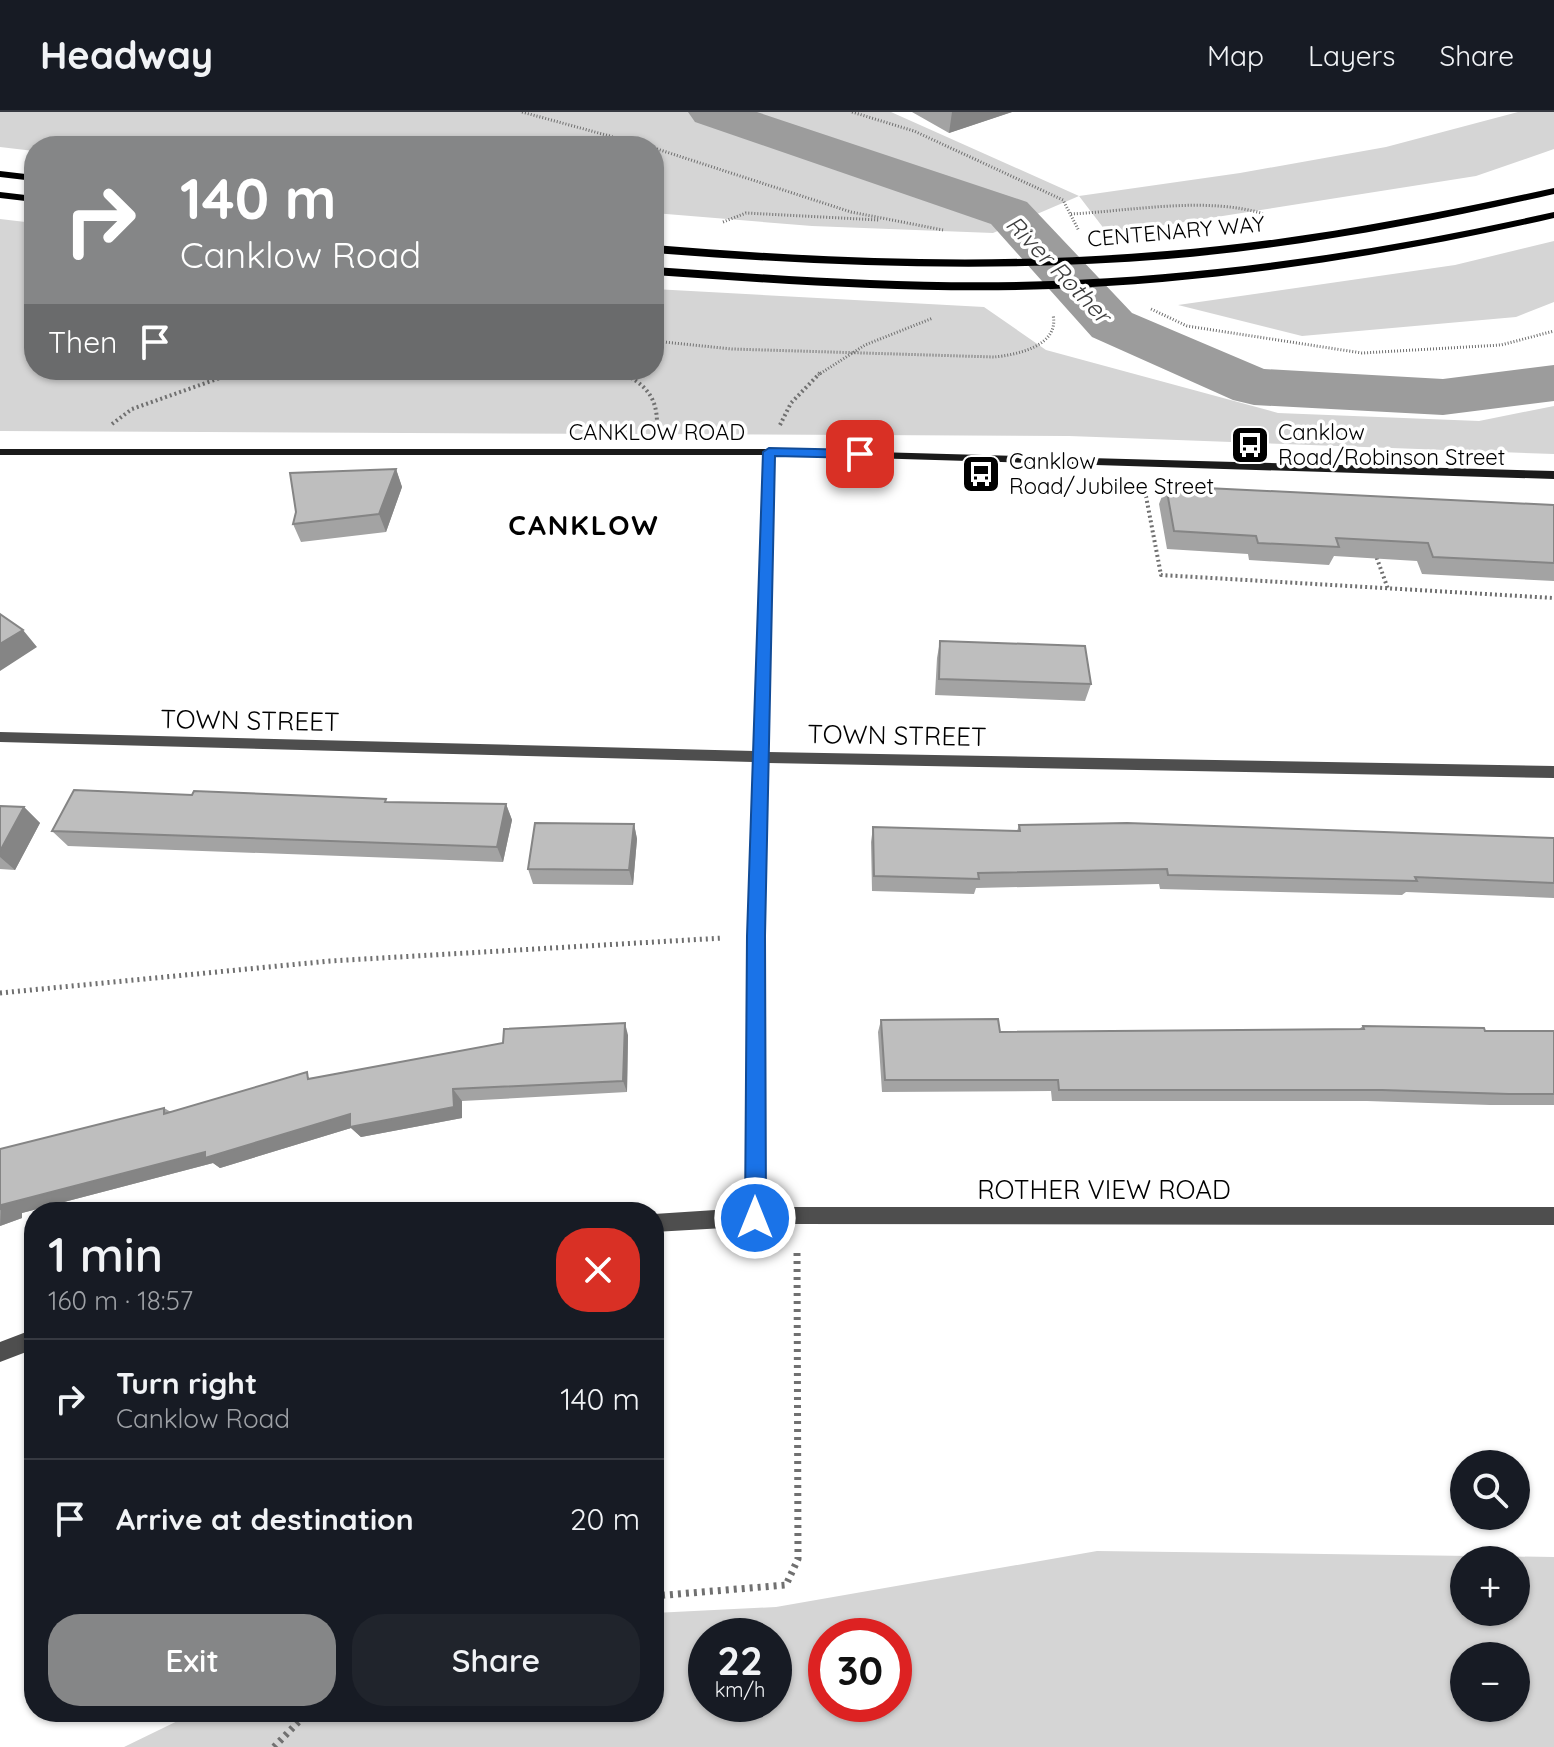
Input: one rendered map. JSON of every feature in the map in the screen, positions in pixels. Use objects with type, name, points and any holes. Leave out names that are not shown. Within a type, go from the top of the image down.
[{"type":"main road","points":[[0,174],[24,177]]},
{"type":"main road","name":"CENTENARY WAY","points":[[664,250],[923,263],[1115,259],[1348,234],[1554,191]]},
{"type":"main road","points":[[0,195],[24,198]]},
{"type":"main road","name":"CENTENARY WAY","points":[[664,272],[928,285],[1132,281],[1355,256],[1446,241],[1554,215]]},
{"type":"street","name":"CANKLOW ROAD","points":[[0,452],[769,452],[1554,475]]},
{"type":"street","points":[[755,1218],[756,936],[769,452]]},
{"type":"street","name":"TOWN STREET","points":[[0,737],[760,757],[1554,772]]},
{"type":"street","name":"ROTHER VIEW ROAD","points":[[664,1223],[796,1215],[1554,1216]]},
{"type":"street","points":[[0,1352],[24,1343]]},
{"type":"path","points":[[522,112],[610,136]]},
{"type":"path","points":[[852,112],[914,131],[1063,200],[1081,234]]},
{"type":"path","points":[[1071,214],[1221,206],[1258,210],[1270,218]]},
{"type":"path","points":[[720,223],[746,213],[900,221]]},
{"type":"path","points":[[1141,299],[1151,310],[1187,326],[1362,353],[1501,345],[1554,331]]},
{"type":"path","points":[[769,452],[787,406],[813,374],[897,331],[939,316]]},
{"type":"path","points":[[94,452],[113,421],[132,409],[214,380]]},
{"type":"path","points":[[638,380],[650,390],[658,408],[654,452]]},
{"type":"path","points":[[1140,461],[1161,575],[1554,598]]},
{"type":"path","points":[[1373,549],[1388,589]]},
{"type":"path","points":[[0,993],[330,961],[756,936]]},
{"type":"path","points":[[664,1595],[786,1585],[798,1559],[796,1215]]},
{"type":"path","points":[[274,1747],[298,1722]]},
{"type":"shaded area","points":[[0,112],[891,112],[1079,196],[993,233],[812,226],[664,214],[664,136],[24,136],[24,150],[0,147]]},
{"type":"shaded area","points":[[1518,112],[1554,112],[1554,149],[1476,176],[1108,234],[1079,196],[1240,173],[1386,147]]},
{"type":"shaded area","points":[[0,219],[24,222],[24,380],[664,380],[664,290],[984,307],[1046,350],[1278,413],[1479,421],[1554,406],[1554,454],[1069,436],[0,431]]},
{"type":"shaded area","points":[[1554,241],[1554,302],[1516,317],[1302,336],[1178,305],[1455,265]]},
{"type":"shaded area","points":[[1097,1551],[1450,1556],[1450,1626],[1530,1626],[1530,1557],[1554,1557],[1554,1747],[124,1747],[175,1722],[664,1722],[664,1613],[776,1607]]},
{"type":"building","points":[[396,469],[379,514],[293,524],[296,512],[290,473]]},
{"type":"building","points":[[1166,486],[1554,505],[1554,563],[1433,557],[1428,543],[1336,538],[1339,547],[1258,543],[1256,536],[1174,531]]},
{"type":"building","points":[[0,614],[23,630],[0,644]]},
{"type":"building","points":[[940,641],[1085,646],[1091,684],[939,679]]},
{"type":"building","points":[[74,790],[192,795],[194,791],[386,799],[385,802],[506,804],[497,847],[52,831]]},
{"type":"building","points":[[0,806],[24,807],[0,851]]},
{"type":"building","points":[[535,823],[634,824],[629,870],[528,869]]},
{"type":"building","points":[[1127,823],[1554,838],[1554,883],[1415,877],[1417,881],[1168,875],[1167,869],[978,873],[979,879],[874,876],[873,827],[1020,831],[1019,825]]},
{"type":"building","points":[[998,1019],[1000,1032],[1364,1029],[1363,1026],[1554,1031],[1554,1094],[1382,1090],[1059,1090],[1058,1080],[885,1080],[881,1020]]},
{"type":"building","points":[[625,1023],[623,1081],[453,1089],[454,1107],[350,1127],[350,1114],[205,1158],[205,1152],[1,1205],[0,1210],[0,1149],[164,1108],[164,1114],[307,1072],[308,1079],[503,1043],[504,1029]]},
{"type":"waterway","name":"River Rother","points":[[711,112],[1009,213],[1112,325],[1254,387],[1443,397],[1554,383]]},
{"type":"place","name":"Canklow Road/Robinson Street","points":[[1250,445]]},
{"type":"place","name":"Canklow Road/Jubilee Street","points":[[981,474]]},
{"type":"district","name":"CANKLOW","points":[[584,524]]},
{"type":"route","points":[[755,1218],[756,936],[769,452],[860,454]]}]
